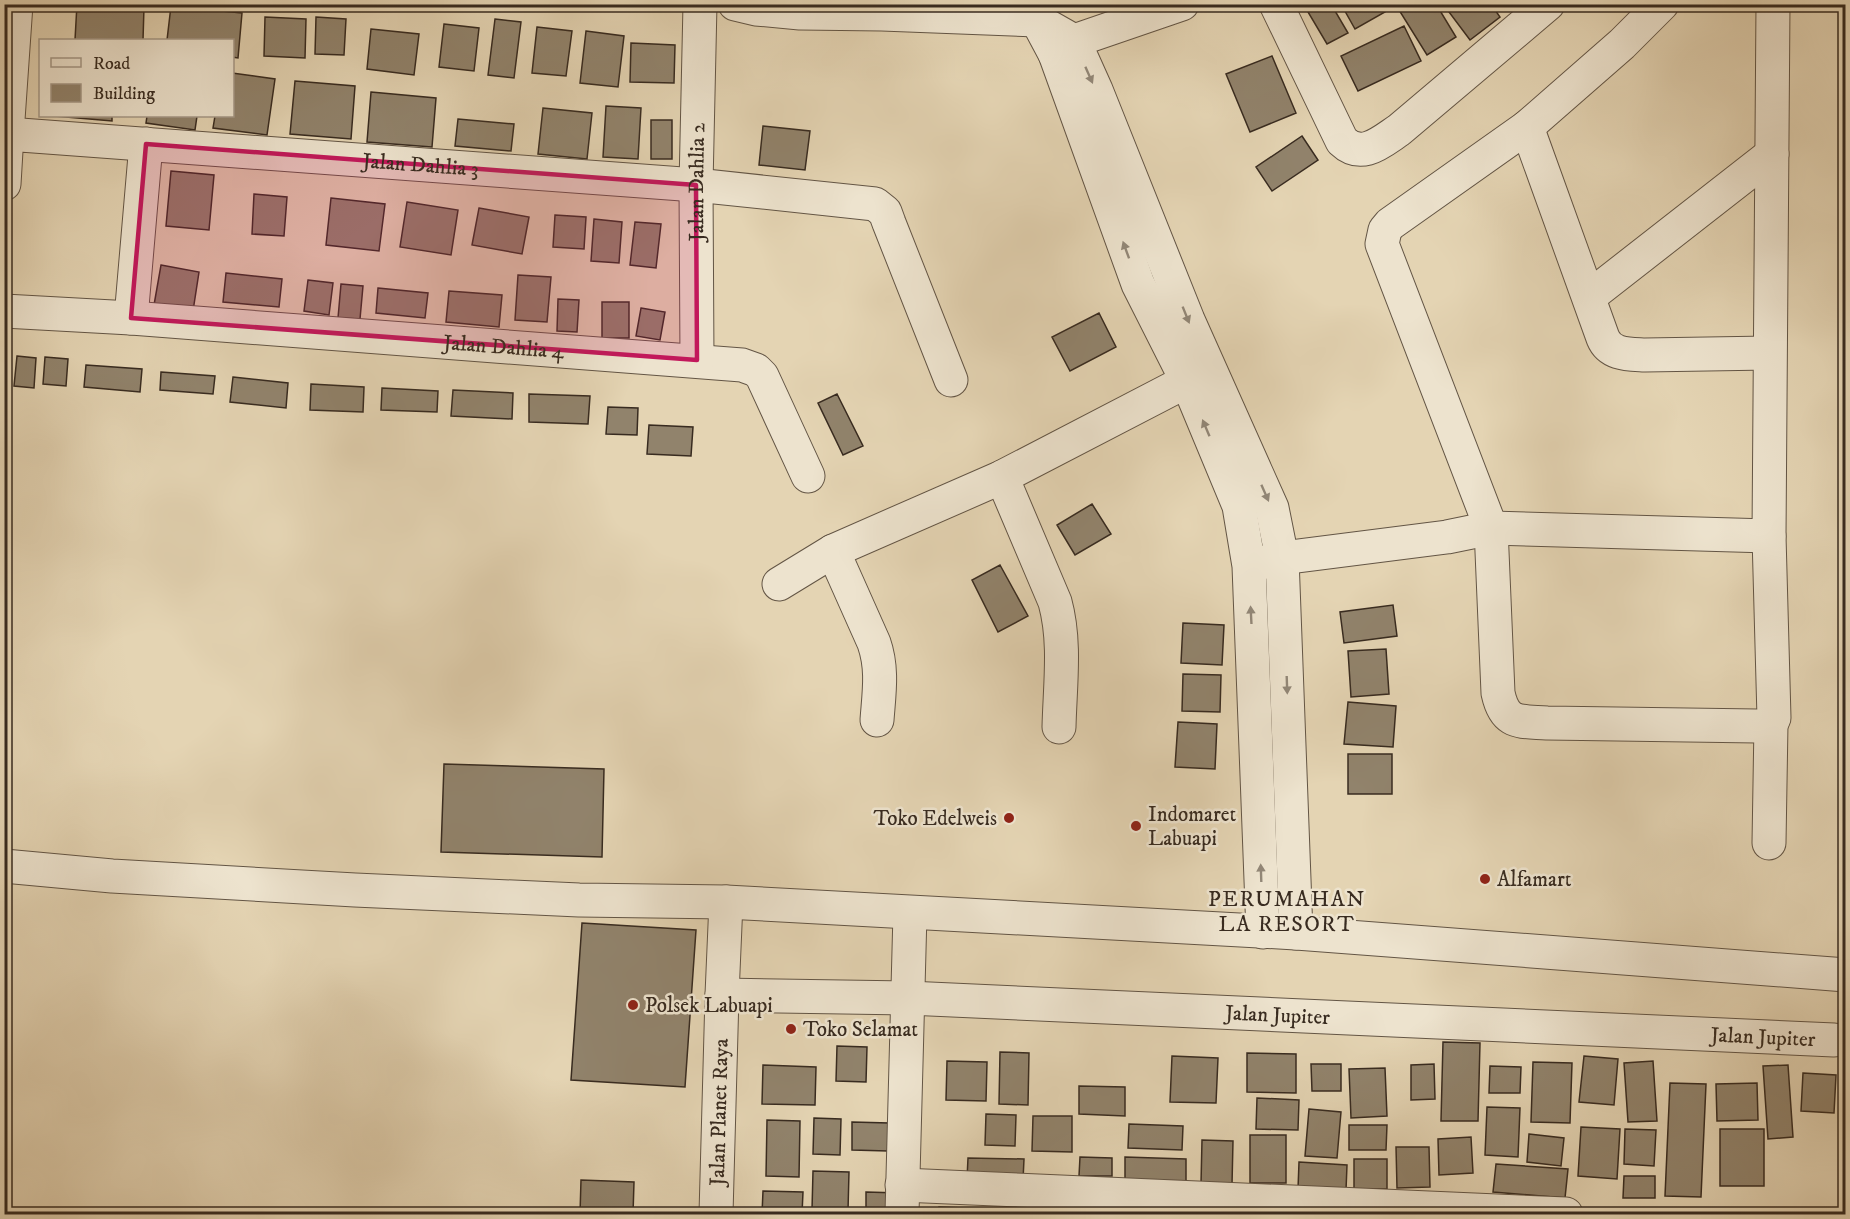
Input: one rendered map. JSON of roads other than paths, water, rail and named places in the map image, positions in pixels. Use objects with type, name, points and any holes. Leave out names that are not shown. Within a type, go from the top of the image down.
[{"type":"street","points":[[4,184],[16,4]]},
{"type":"street","name":"Jalan Dahlia 2","points":[[697,360],[696,185],[700,4]]},
{"type":"street","points":[[735,4],[756,9],[800,13],[888,9],[1040,12],[1096,90],[1188,320],[1272,508],[1282,558],[1296,933]]},
{"type":"street","points":[[1065,47],[1182,4]]},
{"type":"street","points":[[1276,4],[1342,141],[1355,150],[1363,150],[1378,144],[1399,130],[1548,4]]},
{"type":"street","points":[[1662,4],[1623,44],[1527,127],[1390,224],[1385,230],[1382,244],[1491,528],[1498,693],[1504,713],[1509,718],[1528,722],[1559,724],[1757,726],[1771,724]]},
{"type":"street","points":[[1770,843],[1771,724],[1775,709],[1770,536],[1773,4]]},
{"type":"street","points":[[1065,47],[1138,284],[1187,381],[1239,506],[1249,566],[1263,932]]},
{"type":"street","points":[[1527,127],[1605,344],[1610,349],[1625,354],[1645,355],[1770,353]]},
{"type":"street","name":"Jalan Dahlia 3","points":[[6,134],[696,185],[875,204],[885,212],[951,380]]},
{"type":"street","points":[[131,318],[146,144]]},
{"type":"street","points":[[1589,297],[1772,154]]},
{"type":"street","points":[[1138,284],[1168,271]]},
{"type":"street","name":"Jalan Dahlia 4","points":[[4,311],[131,318],[742,365],[756,370],[762,376],[808,476]]},
{"type":"street","points":[[779,584],[833,551],[1002,477],[1187,381]]},
{"type":"street","points":[[1002,477],[1059,615],[1062,636],[1059,727]]},
{"type":"street","points":[[1249,566],[1282,558],[1447,537],[1491,528],[1770,536]]},
{"type":"street","points":[[833,551],[879,658],[881,675],[877,720]]},
{"type":"street","points":[[4,867],[112,876],[355,890],[579,900],[726,902],[1296,933],[1845,975]]},
{"type":"street","name":"Jalan Planet Raya","points":[[716,1215],[726,902]]},
{"type":"street","points":[[910,913],[902,1200],[1566,1215]]},
{"type":"street","name":"Jalan Jupiter","points":[[722,995],[908,998],[1834,1040]]},
{"type":"place","name":"Toko Edelweis","points":[[1009,818]]},
{"type":"place","name":"Indomaret Labuapi","points":[[1136,826]]},
{"type":"place","name":"Alfamart","points":[[1485,879]]},
{"type":"place","name":"Polsek Labuapi","points":[[633,1005]]},
{"type":"place","name":"Toko Selamat","points":[[791,1029]]},
{"type":"district","name":"PERUMAHAN LA RESORT","points":[[1287,910]]}]
